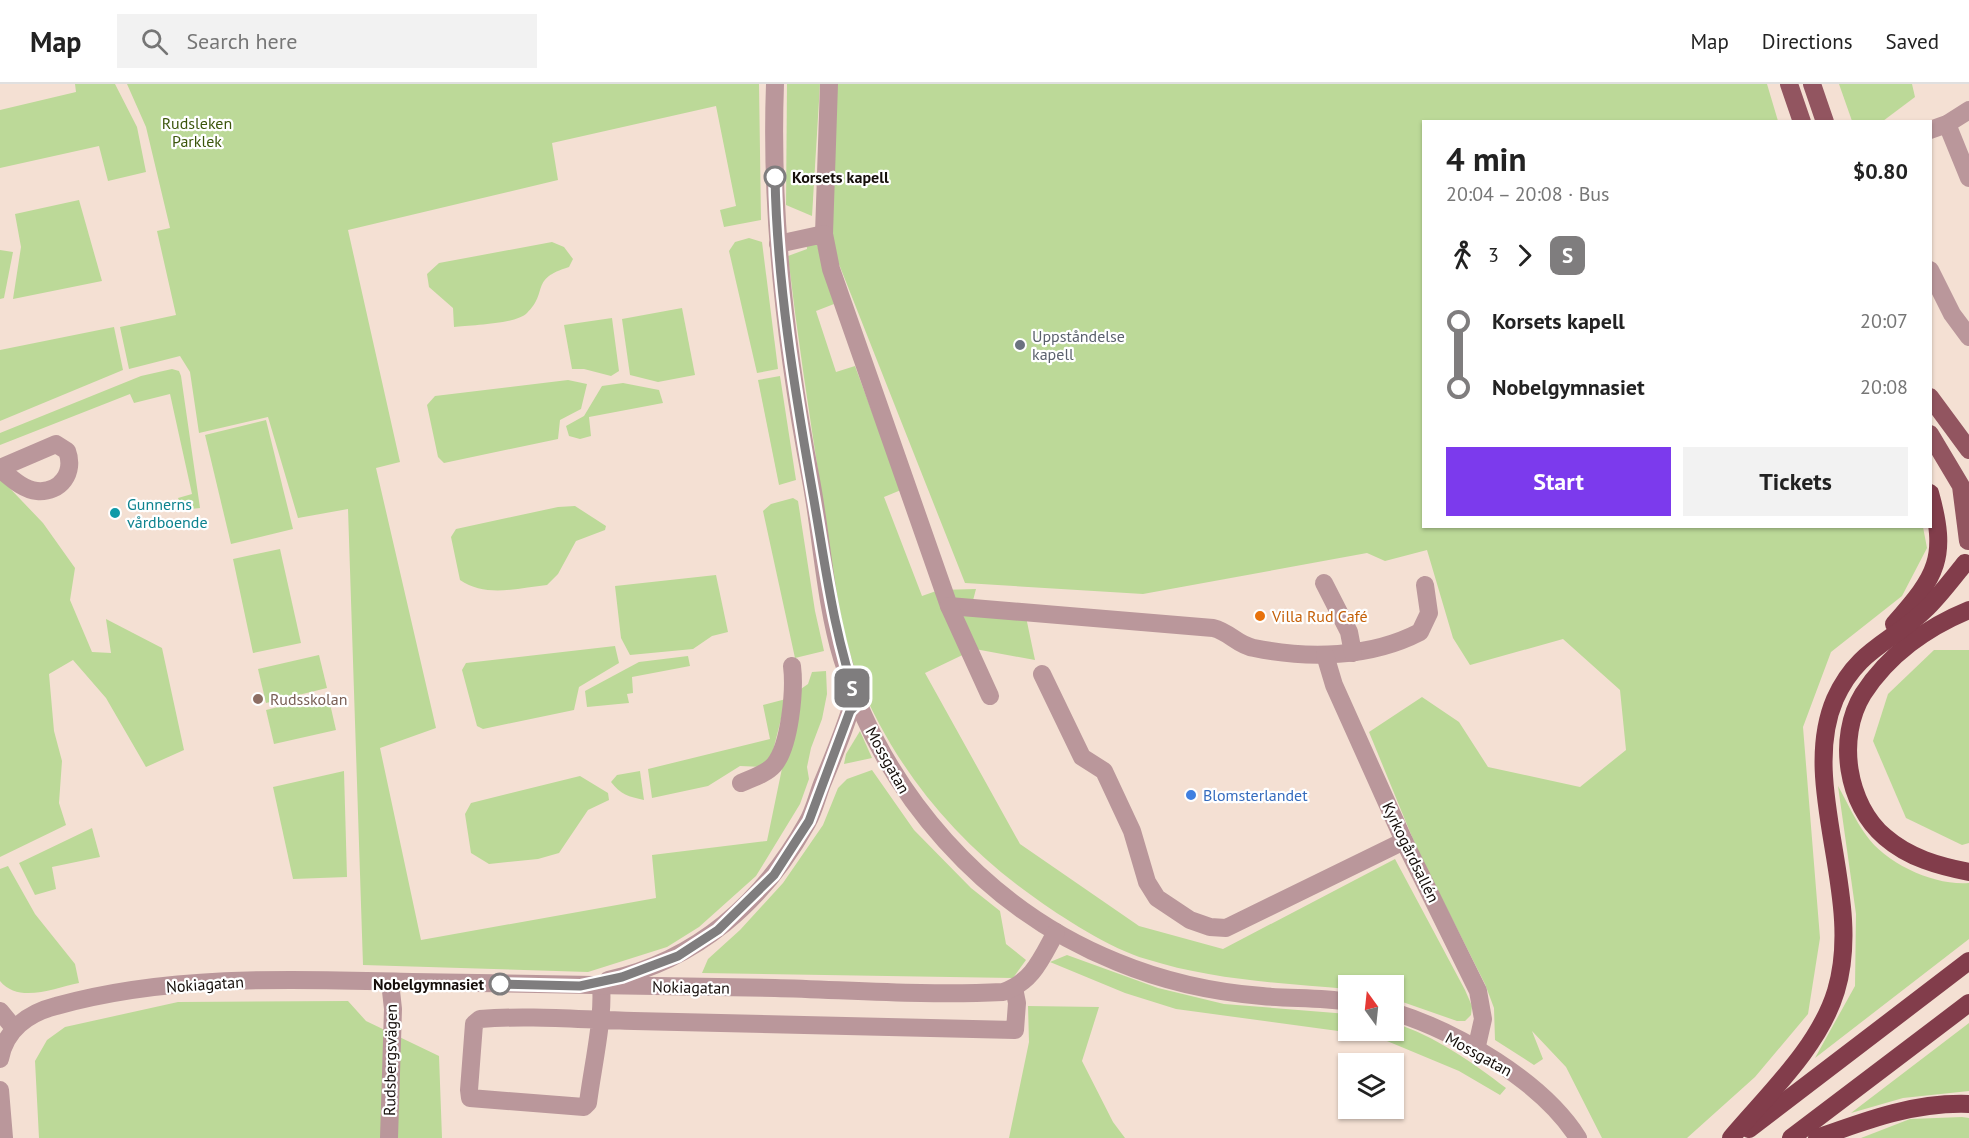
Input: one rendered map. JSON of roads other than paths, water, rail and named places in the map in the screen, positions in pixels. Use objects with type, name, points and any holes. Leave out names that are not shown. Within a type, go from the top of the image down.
[{"type":"highway","points":[[1875,646],[1908,608],[1934,572],[1939,536],[1932,503]]},
{"type":"highway","points":[[1731,1138],[1803,1053],[1836,992],[1843,964],[1842,898],[1823,765],[1825,740],[1835,699],[1863,656],[1928,608],[1967,570]]},
{"type":"highway","points":[[1969,610],[1940,622],[1917,638],[1873,681],[1862,696],[1853,716],[1848,755],[1850,774],[1857,797],[1866,816],[1885,837],[1909,853],[1938,866],[1969,872]]},
{"type":"highway","points":[[1737,1138],[1969,961]]},
{"type":"highway","points":[[1791,1138],[1969,1003]]},
{"type":"highway","points":[[1817,1138],[1904,1109],[1947,1103],[1969,1104]]},
{"type":"main road","points":[[1789,84],[1801,120]]},
{"type":"main road","points":[[1812,84],[1824,120]]},
{"type":"main road","points":[[1932,400],[1969,450]]},
{"type":"main road","points":[[1932,437],[1961,486],[1968,540],[1967,570]]},
{"type":"street","name":"Mossgatan","points":[[775,84],[778,244],[796,401],[841,656],[858,703],[891,770],[929,822],[975,872],[1013,903],[1056,932],[1114,961],[1167,980],[1261,996],[1338,1001]]},
{"type":"street","points":[[829,84],[824,234],[831,269],[950,606],[990,696]]},
{"type":"street","points":[[1969,110],[1939,127],[1969,178]]},
{"type":"street","points":[[778,244],[824,234]]},
{"type":"street","points":[[1932,274],[1952,314],[1969,337]]},
{"type":"street","points":[[56,444],[67,451],[71,461],[68,474],[62,483],[53,489],[36,492],[17,483],[0,469],[56,444]]},
{"type":"street","points":[[1324,582],[1349,632],[1353,653]]},
{"type":"street","points":[[950,606],[1213,628],[1225,631],[1239,643],[1253,648],[1325,655],[1353,653],[1420,632],[1429,613],[1425,585]]},
{"type":"street","name":"Kyrkogårdsallén","points":[[1325,655],[1334,685],[1404,842],[1478,991],[1483,1019],[1476,1050]]},
{"type":"street","points":[[741,783],[774,765],[784,744],[792,696],[792,666]]},
{"type":"street","points":[[1042,675],[1082,757],[1104,771],[1125,813],[1147,882],[1157,898],[1190,920],[1210,927],[1226,928],[1404,842]]},
{"type":"street","points":[[580,986],[657,965],[705,940],[732,920],[774,875],[809,821],[850,711],[858,703]]},
{"type":"street","points":[[601,987],[602,1003],[598,1020],[588,1103],[584,1107],[471,1098],[469,1090],[474,1024],[480,1019],[598,1020],[1015,1030],[1017,1003],[1014,988],[1025,982],[1035,970],[1056,932]]},
{"type":"street","name":"Nokiagatan","points":[[14,1028],[35,1014],[56,1006],[146,989],[221,982],[390,982],[988,993],[1014,988]]},
{"type":"street","name":"Rudsbergsvägen","points":[[389,1138],[393,1009],[390,982]]},
{"type":"street","points":[[0,1011],[14,1028],[2,1046],[0,1059]]},
{"type":"street","name":"Mossgatan","points":[[1404,1017],[1476,1050],[1513,1071],[1555,1107],[1578,1138]]},
{"type":"street","points":[[0,1090],[4,1138]]},
{"type":"place","name":"Korsets kapell","points":[[775,177]]},
{"type":"place","name":"Uppståndelse kapell","points":[[1020,345]]},
{"type":"place","name":"Gunnerns vårdboende","points":[[115,513]]},
{"type":"place","name":"Villa Rud Café","points":[[1260,616]]},
{"type":"place","name":"Rudsskolan","points":[[258,699]]},
{"type":"place","name":"Blomsterlandet","points":[[1191,795]]},
{"type":"place","name":"Nobelgymnasiet","points":[[500,984]]},
{"type":"park label","name":"Rudsleken Parklek","points":[[197,132]]}]
